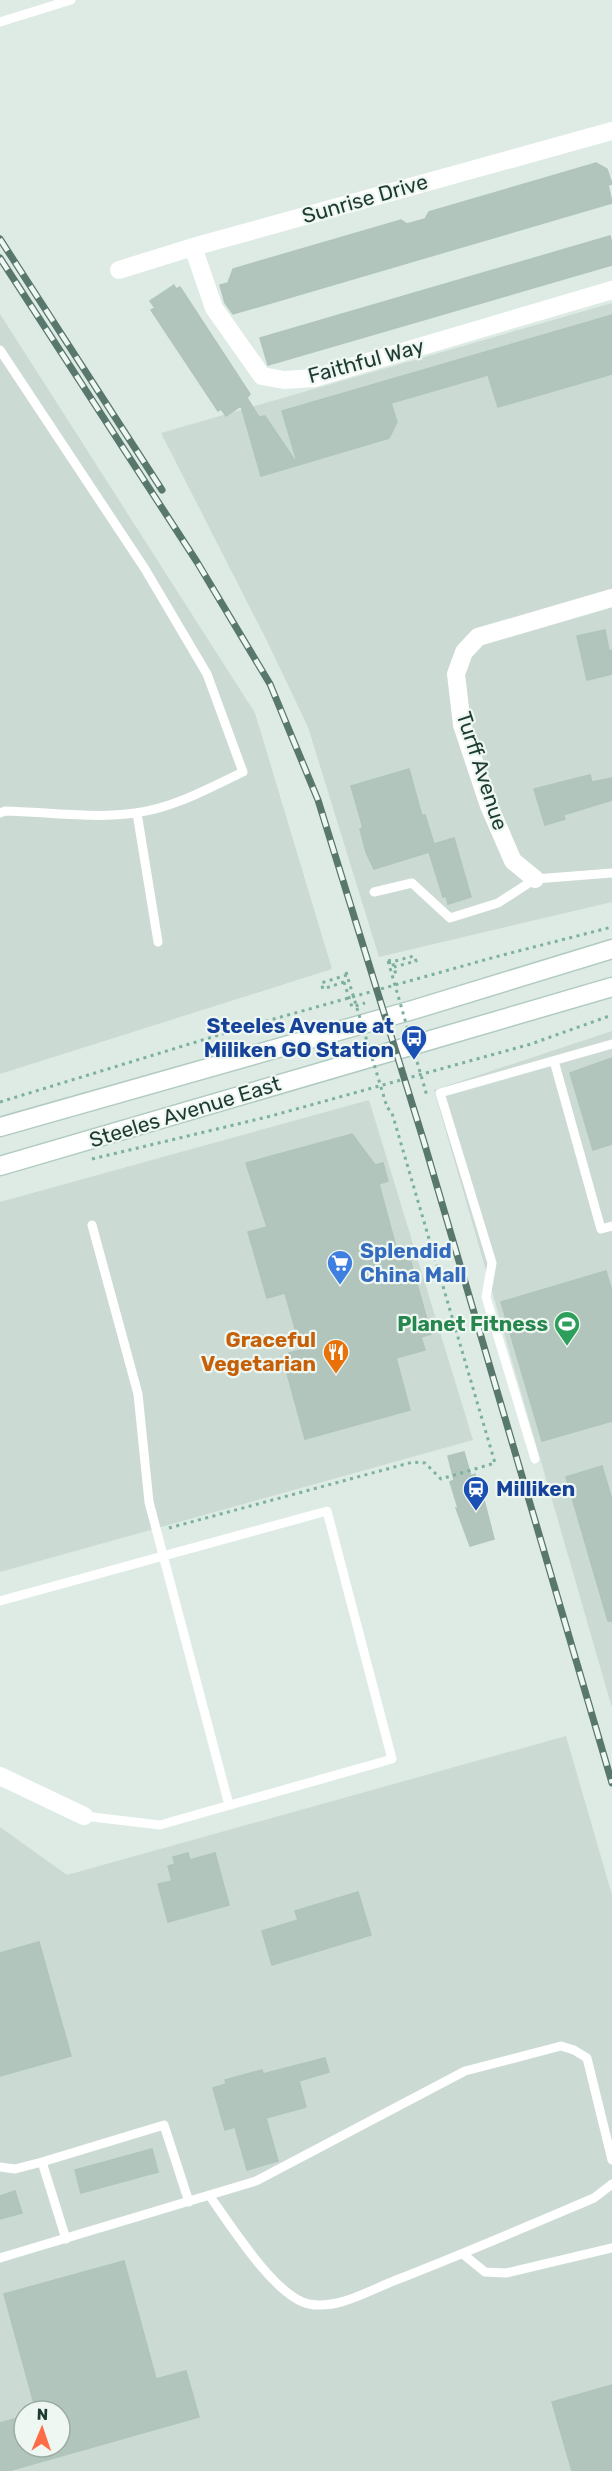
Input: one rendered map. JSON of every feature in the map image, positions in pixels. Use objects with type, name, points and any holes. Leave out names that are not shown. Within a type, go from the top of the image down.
[{"type":"street","name":"Sunrise Drive","points":[[119,270],[193,247],[611,137]]},
{"type":"street","name":"Faithful Way","points":[[193,247],[214,308],[262,376],[284,380],[314,378],[612,290]]},
{"type":"street","name":"Turff Avenue","points":[[535,879],[513,861],[489,806],[462,725],[456,674],[464,652],[478,637],[612,598]]},
{"type":"street","name":"Steeles Avenue East","points":[[0,1127],[416,1009],[612,949]]},
{"type":"street","name":"Steeles Avenue East","points":[[0,1166],[612,987]]},
{"type":"street","points":[[0,1776],[84,1816]]},
{"type":"lane","points":[[0,22],[71,0]]},
{"type":"lane","points":[[0,350],[145,569],[207,674],[243,772],[174,804],[136,813],[103,816],[54,812],[5,811],[0,813]]},
{"type":"lane","points":[[136,813],[158,942]]},
{"type":"lane","points":[[374,892],[412,883],[450,918],[498,903],[535,879],[612,873]]},
{"type":"lane","points":[[535,1459],[486,1298],[492,1263],[440,1093],[612,1044]]},
{"type":"lane","points":[[554,1061],[602,1229],[612,1226]]},
{"type":"lane","points":[[92,1225],[138,1394],[149,1502],[229,1805]]},
{"type":"lane","points":[[0,1601],[327,1511],[392,1759],[160,1825],[84,1816]]},
{"type":"lane","points":[[0,2258],[256,2181],[465,2071],[561,2046],[574,2050],[586,2058],[612,2160]]},
{"type":"lane","points":[[0,2167],[15,2169],[164,2125],[189,2202]]},
{"type":"lane","points":[[42,2162],[66,2239]]},
{"type":"lane","points":[[209,2195],[257,2260],[282,2289],[308,2304],[334,2304],[463,2254],[594,2199],[612,2184]]},
{"type":"lane","points":[[463,2254],[485,2272],[506,2273],[612,2248]]},
{"type":"path","points":[[0,1102],[245,1027],[495,957],[612,927]]},
{"type":"path","points":[[388,962],[414,956],[416,961],[394,967]]},
{"type":"path","points":[[388,962],[392,960],[396,975]]},
{"type":"path","points":[[388,962],[427,1096]]},
{"type":"path","points":[[347,974],[342,973],[352,1007],[365,1003]]},
{"type":"path","points":[[344,982],[322,989],[321,983],[347,974]]},
{"type":"path","points":[[157,1531],[413,1462],[425,1463],[441,1479],[495,1463],[392,1113],[387,1107],[347,974]]},
{"type":"path","name":"Steeles Avenue East","points":[[87,1161],[271,1116],[452,1066],[531,1044],[612,1015]]},
{"type":"shaded area","points":[[612,303],[612,902],[379,957],[308,727],[161,433]]},
{"type":"shaded area","points":[[0,314],[255,713],[332,969],[0,1074]]},
{"type":"shaded area","points":[[612,1031],[612,1708],[434,1090]]},
{"type":"shaded area","points":[[369,1100],[473,1440],[0,1572],[0,1202]]},
{"type":"shaded area","points":[[566,1736],[612,1895],[612,2471],[0,2471],[0,1827],[67,1875]]},
{"type":"building","points":[[596,163],[607,169],[612,184],[608,185],[612,203],[233,314],[225,303],[220,285],[228,283],[233,269],[401,220],[407,224],[425,219],[429,212]]},
{"type":"building","points":[[610,236],[612,265],[268,365],[260,338]]},
{"type":"building","points":[[174,285],[176,289],[180,287],[250,394],[247,398],[259,417],[265,416],[298,465],[282,411],[612,315],[612,374],[498,407],[488,375],[391,403],[397,422],[389,438],[261,476],[241,406],[226,416],[221,409],[218,411],[151,310],[155,308],[150,301]]},
{"type":"building","points":[[605,630],[609,651],[612,650],[612,674],[587,680],[577,636]]},
{"type":"building","points":[[409,769],[422,816],[425,815],[434,844],[454,838],[471,897],[448,904],[446,896],[443,897],[429,852],[374,869],[366,852],[360,829],[363,828],[351,786]]},
{"type":"building","points":[[590,775],[592,782],[612,778],[612,800],[563,815],[565,819],[545,825],[534,789]]},
{"type":"building","points":[[612,1058],[612,1144],[593,1150],[570,1073]]},
{"type":"building","name":"Splendid China Mall","points":[[352,1134],[375,1165],[383,1163],[388,1181],[379,1184],[397,1251],[407,1248],[431,1334],[421,1337],[425,1350],[396,1358],[410,1410],[305,1439],[284,1362],[289,1353],[301,1350],[285,1293],[267,1298],[248,1232],[267,1227],[246,1163]]},
{"type":"building","points":[[606,1271],[612,1291],[612,1421],[542,1441],[501,1302]]},
{"type":"building","points":[[464,1452],[471,1476],[475,1474],[482,1500],[484,1500],[494,1539],[470,1546],[456,1508],[458,1508],[450,1482],[454,1480],[448,1456]]},
{"type":"building","points":[[602,1466],[612,1500],[612,1621],[608,1621],[566,1477]]},
{"type":"building","points":[[188,1853],[190,1860],[215,1853],[229,1905],[168,1922],[158,1884],[172,1881],[168,1866],[175,1864],[173,1857]]},
{"type":"building","points":[[358,1892],[371,1935],[272,1965],[262,1931],[298,1920],[295,1911]]},
{"type":"building","points":[[39,1942],[71,2056],[0,2076],[0,1953]]},
{"type":"building","points":[[325,2058],[329,2072],[299,2081],[306,2107],[266,2118],[278,2161],[247,2170],[235,2127],[225,2130],[213,2088],[226,2084],[225,2080],[262,2070],[263,2074]]},
{"type":"building","points":[[152,2149],[158,2172],[81,2193],[75,2170]]},
{"type":"building","points":[[15,2191],[22,2213],[0,2219],[0,2196]]},
{"type":"building","points":[[124,2261],[156,2379],[186,2371],[199,2417],[72,2453],[72,2399],[33,2399],[4,2294]]},
{"type":"building","points":[[612,2385],[612,2471],[572,2471],[552,2402]]},
{"type":"building","points":[[12,2420],[12,2459],[50,2459],[8,2471],[0,2471],[0,2423]]},
{"type":"railway","points":[[0,239],[162,490]]},
{"type":"railway","points":[[0,258],[197,562],[270,684],[318,800],[424,1142],[612,1783]]},
{"type":"place","name":"Steeles Avenue at Miliken GO Station","points":[[414,1061]]},
{"type":"place","name":"Splendid China Mall","points":[[340,1286]]},
{"type":"place","name":"Planet Fitness","points":[[567,1347]]},
{"type":"place","name":"Graceful Vegetarian","points":[[336,1375]]},
{"type":"place","name":"Milliken","points":[[476,1512]]}]
